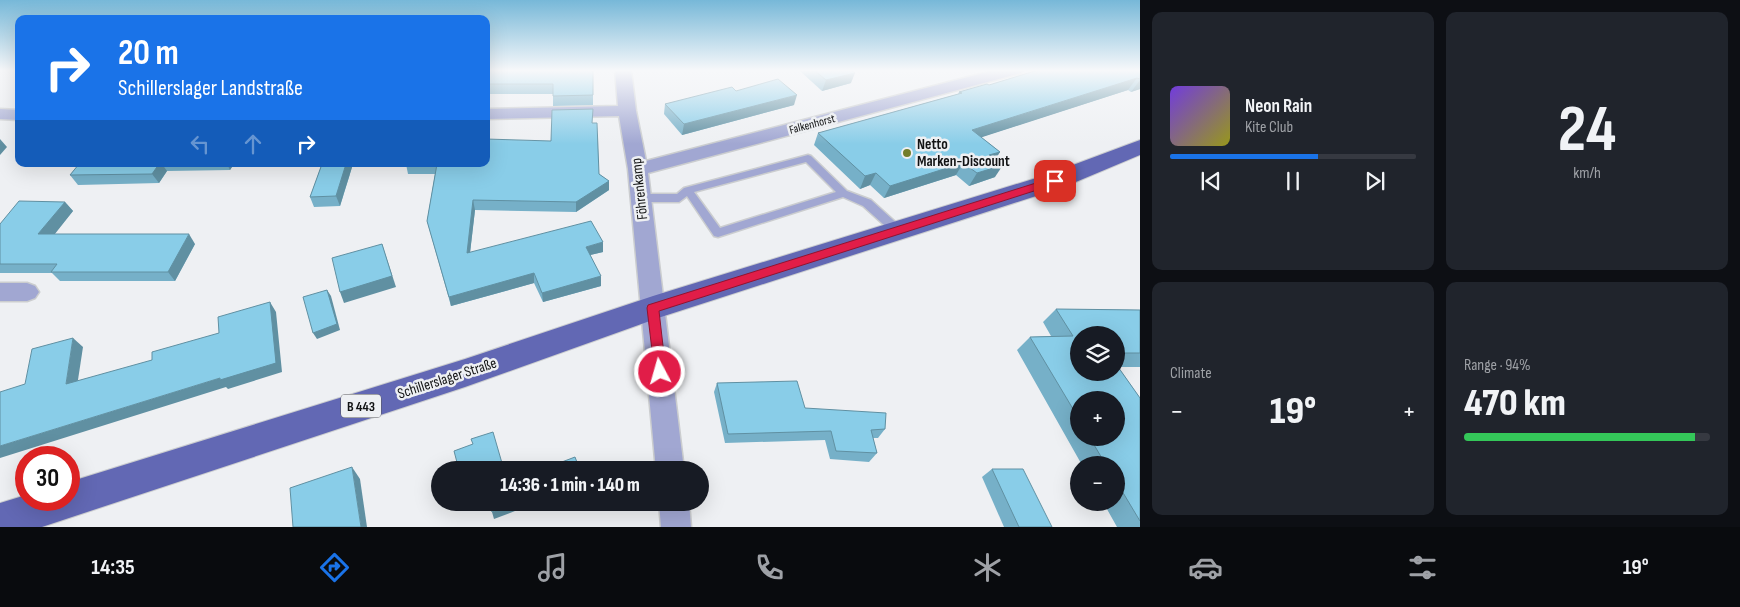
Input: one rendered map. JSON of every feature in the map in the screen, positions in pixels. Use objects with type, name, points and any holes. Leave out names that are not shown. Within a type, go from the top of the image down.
[{"type":"main road","name":"B 443","points":[[653,308],[1055,181],[1140,147]]},
{"type":"main road","name":"Schillerslager Straße","points":[[80,496],[455,376],[653,308]]},
{"type":"main road","name":"Schillerslager Straße","points":[[0,522],[34,511]]},
{"type":"street","name":"Föhrenkamp","points":[[626,95],[638,169],[669,461]]},
{"type":"street","name":"Falkenhorst","points":[[638,169],[921,95]]},
{"type":"street","points":[[490,114],[627,111]]},
{"type":"street","points":[[0,114],[15,115]]},
{"type":"street","points":[[0,292],[28,292]]},
{"type":"street","points":[[675,511],[676,527]]},
{"type":"lane","points":[[640,198],[679,198],[688,190],[808,158],[843,193],[867,202],[898,231]]},
{"type":"lane","points":[[688,190],[718,233],[843,193]]},
{"type":"building","points":[[553,95],[593,95],[593,95]]},
{"type":"building","points":[[702,95],[797,95],[684,124],[665,104]]},
{"type":"building","points":[[956,95],[1084,95],[972,130],[1000,152],[989,155],[1003,165],[977,173],[963,163],[890,186],[876,173],[865,176],[818,133]]},
{"type":"building","points":[[593,109],[592,123],[597,123],[599,174],[609,181],[576,202],[473,200],[467,253],[591,221],[603,242],[586,247],[601,276],[542,293],[534,273],[449,297],[427,221],[436,167],[490,167],[490,139],[551,141],[552,110]]},
{"type":"building","points":[[77,167],[157,167],[152,174],[70,175]]},
{"type":"building","points":[[321,167],[345,167],[336,196],[310,197]]},
{"type":"building","points":[[19,201],[65,202],[38,234],[189,234],[168,272],[51,272],[57,264],[0,264],[0,224]]},
{"type":"building","points":[[382,244],[392,276],[340,292],[332,258]]},
{"type":"building","points":[[327,290],[337,324],[313,333],[303,297]]},
{"type":"building","points":[[270,302],[276,363],[220,380],[220,378],[0,446],[0,392],[25,384],[32,349],[73,338],[66,384],[152,360],[152,352],[219,333],[218,317]]},
{"type":"building","points":[[1056,309],[1140,310],[1140,353],[1125,353],[1125,326],[1070,326],[1070,331]]},
{"type":"building","points":[[1070,336],[1070,381],[1125,381],[1125,377],[1140,398],[1140,521],[1125,496],[1125,456],[1101,456],[1095,446],[1125,446],[1125,391],[1070,391],[1070,404],[1030,337]]},
{"type":"building","points":[[797,381],[805,408],[886,413],[885,429],[871,430],[877,453],[836,451],[831,431],[728,434],[717,383]]},
{"type":"building","points":[[493,432],[501,461],[457,461],[454,451],[473,444],[471,439]]},
{"type":"building","points":[[575,457],[577,461],[564,461]]},
{"type":"building","points":[[352,467],[361,527],[293,527],[290,488]]},
{"type":"building","points":[[992,469],[1023,469],[1052,527],[1019,527]]},
{"type":"place","name":"Netto Marken-Discount","points":[[907,153]]},
{"type":"route","points":[[660,372],[653,308],[1055,181]]}]
